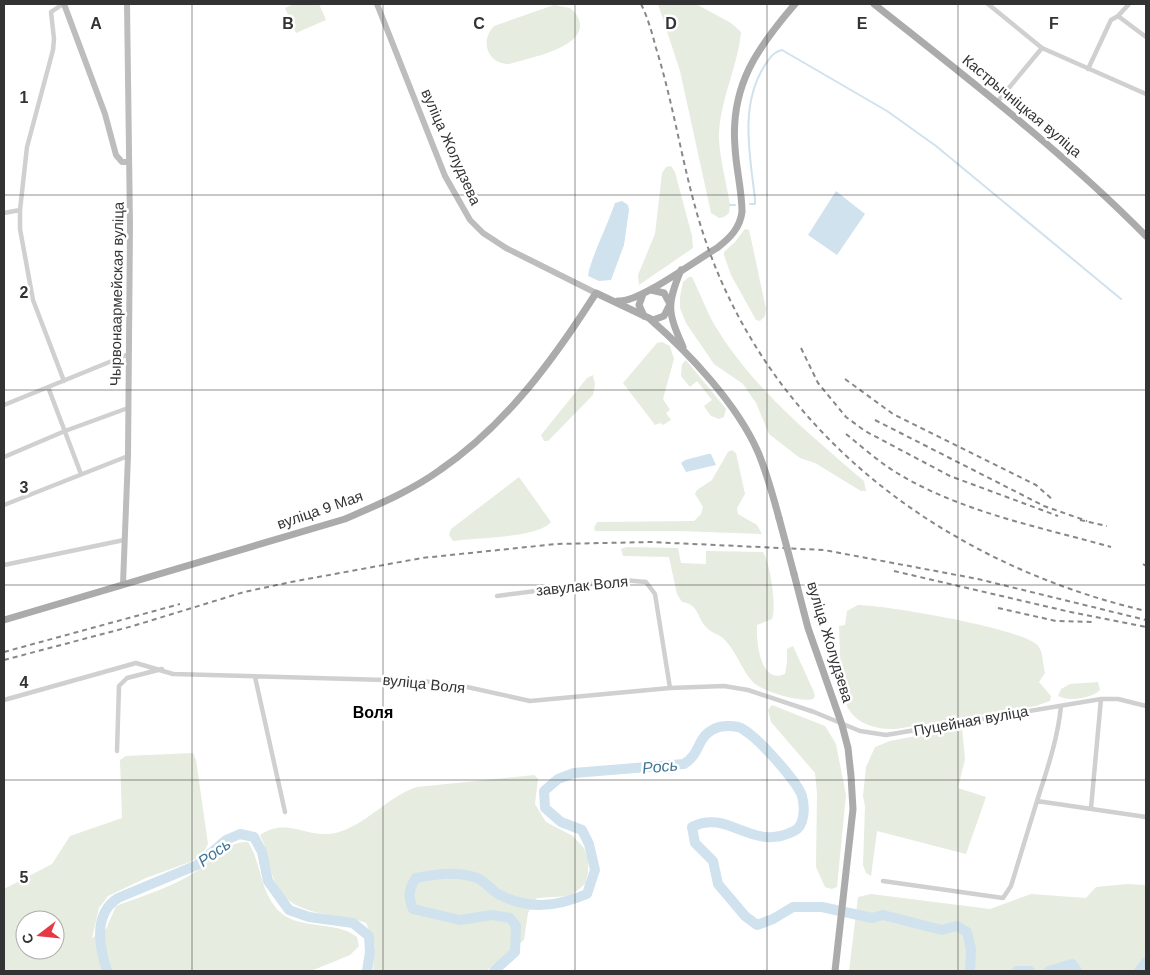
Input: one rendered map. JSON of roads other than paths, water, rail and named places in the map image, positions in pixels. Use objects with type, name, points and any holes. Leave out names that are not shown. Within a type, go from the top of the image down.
[{"type":"main road","points":[[615,301],[628,301],[651,290],[728,240],[741,220],[742,200],[734,123],[737,103],[750,62],[766,38],[795,4]]},
{"type":"main road","name":"Кастрычніцкая вуліца","points":[[874,4],[998,101],[1068,162],[1146,236]]},
{"type":"main road","points":[[596,293],[648,318],[657,320],[664,316],[681,270]]},
{"type":"main road","points":[[651,290],[661,291],[669,304],[673,322],[683,348]]},
{"type":"main road","name":"вуліца 9 Мая","points":[[4,620],[344,519],[411,488],[440,471],[489,430],[518,400],[548,363],[596,293]]},
{"type":"main road","points":[[644,294],[639,305],[641,312],[683,348]]},
{"type":"main road","name":"вуліца Жолудзева","points":[[683,348],[739,418],[758,452],[780,518],[808,628],[842,725],[848,748],[853,809],[835,971]]},
{"type":"street","points":[[64,381],[33,300],[20,229],[20,210],[27,147],[54,44],[51,12],[64,4],[105,114],[116,155],[122,162],[129,162]]},
{"type":"street","name":"Чырвонаармейская вуліца","points":[[123,584],[128,456],[129,354],[127,4]]},
{"type":"street","name":"вуліца Жолудзева","points":[[377,4],[446,176],[470,220],[483,234],[506,248],[596,293]]},
{"type":"street","points":[[988,4],[1042,48],[1088,70],[1146,94]]},
{"type":"street","points":[[1088,70],[1111,20],[1118,16],[1129,4]]},
{"type":"street","points":[[1118,16],[1146,37]]},
{"type":"street","points":[[998,101],[1042,48]]},
{"type":"street","points":[[4,213],[20,210]]},
{"type":"street","points":[[4,405],[129,354]]},
{"type":"street","points":[[48,387],[81,474]]},
{"type":"street","points":[[4,457],[65,431],[128,408]]},
{"type":"street","points":[[4,505],[128,456]]},
{"type":"street","points":[[4,565],[124,540]]},
{"type":"street","name":"завулак Воля","points":[[497,596],[622,580],[646,582],[655,594],[670,688]]},
{"type":"street","name":"вуліца Воля","points":[[4,700],[136,663],[162,669],[172,674],[421,681],[458,686],[530,701],[670,688],[724,686],[748,690],[814,712],[842,725]]},
{"type":"street","points":[[117,751],[119,686],[127,678],[162,669]]},
{"type":"street","points":[[255,677],[284,812]]},
{"type":"street","points":[[1091,808],[1101,699]]},
{"type":"street","name":"Пуцейная вуліца","points":[[842,725],[860,731],[886,735],[1101,699],[1118,699],[1146,706]]},
{"type":"street","points":[[883,882],[1003,898],[1011,886],[1051,758],[1060,722],[1061,706]]},
{"type":"street","points":[[1037,801],[1146,817]]},
{"type":"water","points":[[836,191],[865,214],[837,255],[808,235]]},
{"type":"water","points":[[622,201],[628,205],[629,210],[624,245],[611,280],[599,281],[588,276],[589,270],[615,203]]},
{"type":"water","points":[[711,454],[716,465],[686,472],[681,463],[685,460]]},
{"type":"waterway","points":[[750,204],[755,204],[748,130],[752,97],[757,80],[765,65],[774,54],[782,50],[887,111],[936,146],[1121,299]]},
{"type":"waterway","points":[[730,205],[735,205]]},
{"type":"waterway","name":"Рось","points":[[494,971],[515,952],[516,926],[510,918],[492,915],[460,920],[413,909],[410,894],[411,886],[416,878],[431,875],[462,874],[480,879],[498,894],[509,899],[521,903],[542,905],[564,902],[587,894],[595,870],[589,844],[582,830],[561,822],[545,808],[544,791],[558,779],[574,773],[684,764],[694,754],[706,734],[719,727],[728,726],[745,730],[774,757],[799,789],[804,805],[802,821],[798,829],[779,836],[765,837],[718,823],[705,823],[692,827],[695,843],[713,861],[718,884],[745,916],[757,925],[773,919],[793,907],[822,907],[872,918],[883,915],[942,930],[957,926],[967,932],[971,949],[970,971]]},
{"type":"waterway","name":"Рось","points":[[107,971],[100,941],[100,931],[101,922],[110,905],[118,898],[197,865],[226,840],[240,834],[254,837],[262,852],[268,881],[289,910],[309,917],[353,923],[369,936],[370,952],[367,971]]},
{"type":"waterway","name":"Рось","points":[[1139,971],[1146,962]]},
{"type":"waterway","name":"Рось","points":[[1049,971],[1072,964],[1077,971]]},
{"type":"waterway","name":"Рось","points":[[1017,971],[1030,971]]},
{"type":"railway","points":[[641,4],[650,26],[663,72],[698,218],[736,313],[776,376],[823,433],[878,483],[938,526],[1004,562],[1073,590],[1146,611]]},
{"type":"railway","points":[[801,348],[818,383],[846,417],[865,431],[950,476],[1058,516]]},
{"type":"railway","points":[[845,379],[893,414],[1036,485],[1052,499]]},
{"type":"railway","points":[[875,420],[1044,506],[1087,521]]},
{"type":"railway","points":[[846,434],[897,473],[947,498],[1001,517],[1111,547]]},
{"type":"railway","points":[[1080,520],[1107,526]]},
{"type":"railway","points":[[4,660],[133,626],[244,592],[291,582],[422,558],[556,544],[650,542],[824,550],[978,579],[1146,620]]},
{"type":"railway","points":[[894,571],[1066,611],[1146,627]]},
{"type":"railway","points":[[4,652],[180,604]]},
{"type":"railway","points":[[998,608],[1056,621],[1095,622]]},
{"type":"district","name":"Воля","points":[[373,712]]}]
